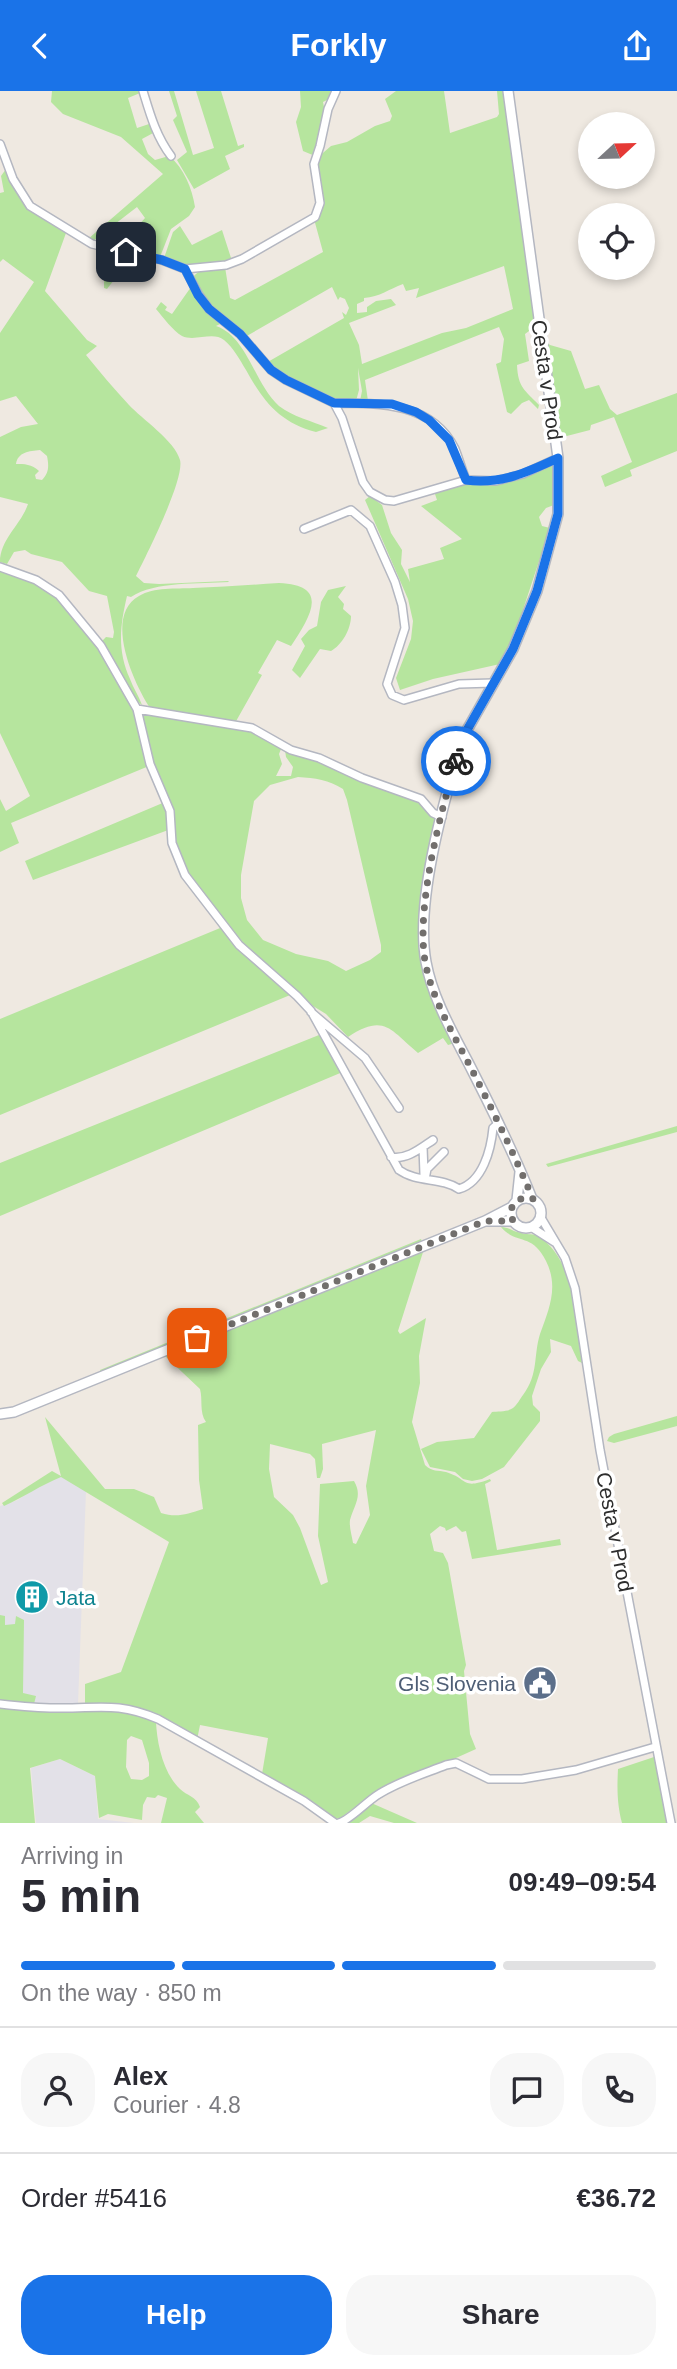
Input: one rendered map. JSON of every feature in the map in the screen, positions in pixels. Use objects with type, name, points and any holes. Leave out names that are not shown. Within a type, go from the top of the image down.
[{"type":"street","points":[[143,91],[153,125],[171,156]]},
{"type":"street","points":[[0,144],[19,191],[30,206],[92,244],[162,260],[185,269],[226,265],[242,259],[316,217],[320,203],[314,164],[335,91]]},
{"type":"street","name":"Cesta v Prod","points":[[508,91],[558,458],[558,514],[537,591],[513,649],[460,747],[427,884],[424,924],[425,959],[437,998],[533,1199]]},
{"type":"street","points":[[185,269],[198,295],[209,309],[240,334],[271,370],[334,403],[392,404],[416,412],[440,429],[449,440],[466,480]]},
{"type":"street","points":[[334,403],[342,418],[363,482],[370,492],[386,500],[394,501],[466,480],[496,481],[523,474],[558,458]]},
{"type":"street","points":[[304,529],[351,510],[370,526],[395,582],[405,628],[387,684],[391,695],[404,700],[458,684],[493,683]]},
{"type":"street","points":[[0,567],[36,580],[59,595],[101,646],[137,709],[150,764],[170,811],[172,843],[185,875],[239,945],[298,996],[311,1011],[399,1170],[425,1179],[444,1181],[459,1189],[465,1187],[483,1167],[493,1128],[499,1123]]},
{"type":"street","points":[[137,709],[253,729],[291,750],[319,758],[362,778],[421,799],[433,813],[442,817]]},
{"type":"street","points":[[311,1011],[365,1058],[399,1108]]},
{"type":"street","points":[[391,1157],[399,1158],[433,1140]]},
{"type":"street","points":[[423,1147],[422,1167],[425,1179]]},
{"type":"street","points":[[425,1179],[426,1169],[444,1152]]},
{"type":"street","name":"Cesta v Prod","points":[[515,1203],[520,1170]]},
{"type":"street","points":[[0,1422],[14,1412],[485,1221],[523,1198],[533,1199],[538,1205],[540,1216],[531,1227]]},
{"type":"street","points":[[513,1221],[511,1214],[515,1203]]},
{"type":"street","name":"Cesta v Prod","points":[[540,1216],[568,1265],[575,1288],[600,1450],[671,1823]]},
{"type":"street","points":[[485,1221],[513,1221],[523,1227],[531,1227],[556,1243]]},
{"type":"street","points":[[0,1414],[14,1412]]},
{"type":"street","points":[[0,1704],[59,1708],[118,1706],[136,1710],[158,1719],[269,1781],[337,1823],[343,1822],[383,1791],[446,1765],[456,1763],[489,1779],[514,1779],[576,1770],[655,1747]]},
{"type":"shaded area","points":[[61,1476],[86,1491],[78,1704],[60,1706],[0,1702],[0,1506],[18,1500],[37,1486]]},
{"type":"shaded area","points":[[60,1759],[95,1776],[98,1819],[134,1823],[36,1823],[31,1768]]},
{"type":"green space","points":[[52,91],[140,91],[128,98],[137,128],[152,123],[155,132],[142,139],[148,154],[155,160],[169,156],[179,166],[192,193],[195,207],[189,216],[171,229],[160,257],[103,245],[141,223],[145,218],[137,207],[93,241],[88,239],[163,174],[121,137],[63,114],[51,102]]},
{"type":"green space","points":[[169,91],[174,91],[193,155],[214,148],[196,91],[221,91],[238,146],[244,144],[244,147],[225,156],[230,169],[194,189],[177,160],[187,152],[173,120],[177,116]]},
{"type":"green space","points":[[300,91],[331,91],[331,98],[323,102],[325,112],[315,156],[303,151],[296,122],[301,107]]},
{"type":"green space","points":[[396,91],[444,91],[450,133],[497,117],[497,91],[506,91],[536,329],[525,334],[529,361],[517,365],[523,388],[539,405],[538,409],[529,400],[511,414],[507,412],[496,364],[501,362],[504,339],[499,327],[365,380],[368,401],[360,401],[362,391],[358,368],[359,390],[356,401],[344,400],[297,384],[266,363],[344,318],[342,312],[346,315],[349,308],[345,299],[340,297],[338,300],[332,287],[245,337],[207,304],[192,279],[202,270],[225,267],[230,298],[235,300],[323,252],[314,219],[320,215],[323,199],[316,173],[317,158],[331,146],[347,142],[390,121],[392,116],[385,99]],"holes":[[[504,266],[513,309],[362,364],[359,345],[349,323],[396,305],[391,299],[376,301],[367,307],[367,312],[357,313],[357,304],[364,301],[364,298],[403,284],[406,291],[419,288],[416,298]]]},
{"type":"green space","points":[[6,169],[17,191],[30,207],[66,233],[45,291],[87,340],[97,346],[86,355],[129,405],[172,445],[180,460],[180,470],[171,500],[136,576],[144,583],[159,584],[229,582],[165,586],[127,596],[121,628],[121,648],[131,682],[142,705],[134,699],[101,642],[106,637],[113,638],[114,632],[107,596],[89,591],[62,562],[25,550],[14,552],[7,564],[0,562],[3,546],[28,504],[0,497],[0,437],[21,427],[38,424],[16,396],[0,401],[0,333],[34,282],[3,259],[0,262],[0,193],[4,192],[1,176]],"holes":[[[40,450],[47,456],[48,469],[42,480],[36,479],[35,475],[39,471],[34,467],[16,464],[19,457],[28,452]]]},
{"type":"green space","points":[[180,226],[192,245],[222,230],[232,261],[189,267],[164,258],[173,232]]},
{"type":"green space","points":[[109,251],[133,256],[134,259],[123,276],[114,280],[107,289],[104,288],[104,269]]},
{"type":"green space","points":[[191,287],[222,323],[216,326],[227,331],[236,340],[263,386],[279,406],[296,416],[328,428],[316,432],[283,417],[266,401],[236,354],[220,337],[187,338],[172,327],[156,309],[161,302],[167,307],[165,310],[172,314]]},
{"type":"green space","points":[[545,340],[550,345],[571,351],[585,389],[599,385],[610,409],[617,415],[677,393],[677,451],[630,470],[632,476],[605,487],[601,476],[632,462],[614,417],[591,425],[590,430],[559,438]]},
{"type":"green space","points":[[550,465],[554,466],[554,505],[546,508],[539,517],[542,526],[550,528],[513,640],[500,664],[433,679],[400,690],[396,678],[411,639],[413,621],[408,599],[365,500],[370,496],[382,505],[391,533],[402,550],[401,564],[410,582],[408,569],[444,559],[440,548],[462,539],[421,506],[437,500],[434,491],[522,476]]},
{"type":"green space","points":[[0,566],[50,587],[90,631],[136,715],[149,766],[11,823],[19,843],[0,852],[0,799],[6,811],[30,796],[0,733]]},
{"type":"green space","points":[[279,583],[306,590],[311,596],[312,605],[291,646],[277,640],[258,673],[262,675],[235,723],[150,708],[136,683],[125,650],[123,619],[128,606],[139,596],[158,590]]},
{"type":"green space","points":[[346,586],[338,597],[344,604],[343,609],[351,616],[345,636],[331,651],[320,649],[300,678],[292,670],[305,646],[301,639],[317,626],[321,602],[328,590]]},
{"type":"green space","points":[[145,713],[251,730],[281,749],[279,754],[282,764],[276,776],[291,776],[293,767],[285,750],[416,796],[438,819],[422,956],[455,1043],[448,1045],[443,1038],[418,1053],[393,1032],[379,1025],[360,1030],[348,1037],[326,1014],[313,1006],[244,944],[188,873],[176,847],[173,817],[155,773],[141,715]],"holes":[[[298,777],[338,786],[343,789],[347,800],[381,952],[346,971],[328,961],[296,954],[263,940],[247,920],[241,898],[241,875],[254,801],[270,785]]]},
{"type":"green space","points":[[165,802],[171,829],[33,880],[25,861]]},
{"type":"green space","points":[[225,926],[242,947],[295,993],[0,1115],[0,1019]]},
{"type":"green space","points":[[324,1033],[345,1071],[0,1216],[0,1163]]},
{"type":"green space","points":[[677,1126],[677,1132],[548,1167],[546,1164]]},
{"type":"green space","points":[[501,1227],[537,1236],[550,1246],[560,1259],[572,1293],[582,1363],[578,1361],[571,1346],[550,1339],[551,1352],[541,1369],[532,1396],[533,1405],[540,1412],[540,1421],[504,1467],[482,1479],[472,1481],[463,1479],[455,1472],[430,1467],[421,1449],[437,1442],[474,1438],[492,1412],[508,1410],[516,1405],[531,1379],[551,1298],[552,1280],[541,1252],[530,1242],[512,1236]]},
{"type":"green space","points":[[421,1239],[422,1242],[101,1373],[100,1370]]},
{"type":"green space","points":[[424,1249],[398,1331],[400,1334],[426,1318],[419,1356],[420,1383],[412,1422],[425,1465],[469,1483],[490,1479],[491,1481],[485,1484],[497,1550],[560,1539],[561,1545],[472,1559],[466,1531],[462,1532],[456,1526],[446,1531],[440,1526],[430,1534],[434,1551],[443,1553],[448,1563],[466,1665],[464,1671],[470,1734],[476,1749],[369,1797],[339,1819],[331,1817],[262,1774],[268,1738],[200,1725],[197,1740],[135,1707],[85,1705],[85,1684],[121,1672],[169,1542],[61,1477],[4,1506],[2,1503],[52,1471],[61,1476],[45,1417],[105,1489],[134,1489],[154,1497],[161,1513],[182,1515],[203,1509],[199,1480],[198,1425],[206,1422],[200,1389],[164,1355]],"holes":[[[376,1430],[366,1486],[370,1515],[356,1544],[353,1543],[350,1520],[357,1501],[357,1486],[354,1481],[320,1484],[318,1536],[328,1582],[321,1585],[300,1528],[293,1515],[274,1497],[269,1469],[270,1444],[310,1454],[315,1459],[317,1478],[320,1478],[323,1469],[322,1444]]]},
{"type":"green space","points":[[677,1416],[677,1426],[614,1443],[607,1441],[614,1434]]},
{"type":"green space","points":[[0,1615],[5,1616],[5,1625],[15,1624],[16,1616],[24,1620],[23,1693],[36,1696],[34,1704],[0,1702]]},
{"type":"green space","points":[[0,1706],[130,1710],[156,1722],[160,1748],[169,1775],[180,1789],[198,1803],[200,1807],[195,1812],[204,1823],[161,1823],[167,1798],[158,1795],[155,1798],[147,1797],[143,1805],[142,1820],[108,1814],[99,1818],[95,1776],[60,1759],[30,1768],[35,1823],[0,1823]],"holes":[[[131,1736],[142,1740],[149,1763],[149,1776],[142,1780],[131,1779],[126,1767],[127,1740]]]},
{"type":"green space","points":[[654,1757],[667,1823],[622,1823],[618,1769]]},
{"type":"green space","points":[[369,1802],[417,1823],[394,1823],[370,1816],[359,1823],[347,1823]]},
{"type":"way so far","points":[[197,1338],[485,1221],[513,1221],[513,1204],[520,1199],[533,1199],[508,1140],[432,987],[425,959],[427,884],[456,761]]},
{"type":"place","name":"Jata","points":[[32,1597]]},
{"type":"place","name":"Gls Slovenia","points":[[540,1683]]},
{"type":"route","points":[[126,252],[162,260],[185,269],[198,295],[209,309],[240,334],[271,370],[286,380],[334,403],[392,404],[416,412],[429,420],[449,440],[466,480],[496,481],[523,474],[558,458],[558,514],[537,591],[513,649],[467,730],[456,761]]}]
